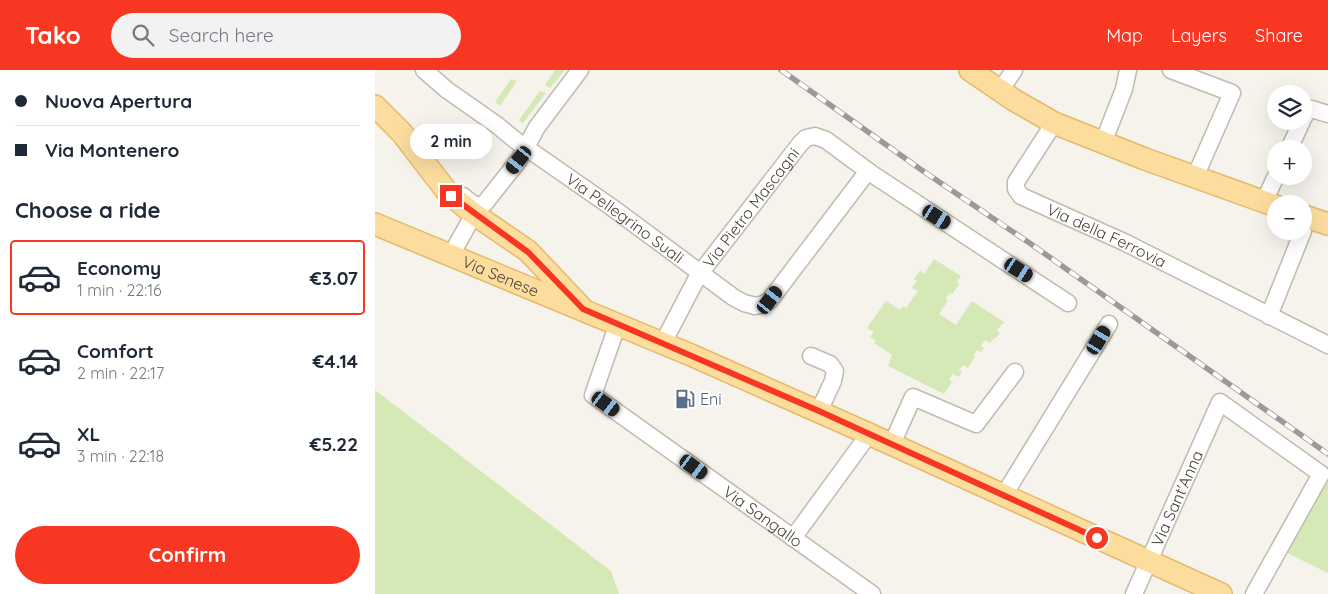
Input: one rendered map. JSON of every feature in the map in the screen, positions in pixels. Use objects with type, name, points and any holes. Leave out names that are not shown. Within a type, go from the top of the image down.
[{"type":"main road","points":[[970,70],[1000,91],[1054,123],[1103,143],[1267,203]]},
{"type":"main road","points":[[375,106],[394,125],[445,190],[474,214],[528,252],[583,309]]},
{"type":"main road","name":"Via Senese","points":[[375,224],[558,301],[583,309],[819,411],[1221,594]]},
{"type":"main road","points":[[518,283],[530,283],[537,278],[536,269],[528,252]]},
{"type":"street","name":"Via Pellegrino Suali","points":[[424,70],[447,90],[610,206],[700,274],[733,297],[749,305],[761,305],[770,300],[868,171]]},
{"type":"street","points":[[394,125],[414,140],[450,186],[467,200],[478,206],[485,203],[519,160],[537,128],[580,70]]},
{"type":"street","points":[[1000,91],[1014,70]]},
{"type":"street","points":[[1103,143],[1124,90],[1128,70]]},
{"type":"street","points":[[1171,70],[1232,92],[1195,177]]},
{"type":"street","points":[[1312,109],[1328,114]]},
{"type":"street","name":"Via della Ferrovia","points":[[1054,123],[1016,182],[1016,189],[1021,196],[1124,242],[1328,345]]},
{"type":"street","name":"Via Pietro Mascagni","points":[[663,343],[700,274],[806,138],[815,136],[826,140],[868,171]]},
{"type":"street","points":[[868,171],[1067,303]]},
{"type":"street","points":[[451,255],[474,214]]},
{"type":"street","points":[[1269,316],[1302,240]]},
{"type":"street","name":"Via Sangallo","points":[[618,324],[593,395],[873,594]]},
{"type":"street","points":[[1004,495],[1109,324]]},
{"type":"street","points":[[811,356],[830,364],[835,371],[833,381],[819,411]]},
{"type":"street","points":[[892,444],[913,397],[976,424],[1015,372]]},
{"type":"street","name":"Via Sant'Anna","points":[[1134,594],[1220,402],[1321,474],[1254,594]]},
{"type":"street","points":[[793,538],[869,434]]},
{"type":"green space","points":[[555,70],[565,70],[550,88],[545,85]]},
{"type":"green space","points":[[511,79],[517,81],[500,106],[495,102]]},
{"type":"green space","points":[[540,91],[546,93],[523,123],[519,120]]},
{"type":"green space","points":[[934,259],[961,276],[957,282],[959,284],[952,294],[950,293],[946,298],[948,300],[939,314],[956,325],[972,301],[1005,323],[997,330],[1000,333],[996,338],[990,343],[985,340],[981,346],[984,348],[981,352],[977,350],[968,368],[963,365],[959,370],[962,372],[959,377],[953,374],[949,380],[952,382],[944,394],[888,366],[892,355],[874,343],[876,341],[870,337],[874,332],[867,328],[886,301],[900,310],[903,306],[906,308],[918,291],[912,288],[917,281],[914,279],[920,271],[924,274]]},
{"type":"green space","points":[[375,390],[611,571],[619,594],[375,594]]},
{"type":"green space","points":[[1328,471],[1328,573],[1287,553],[1283,561],[1277,558]]},
{"type":"railway","points":[[781,70],[1328,454]]},
{"type":"place","name":"Eni","points":[[685,399]]},
{"type":"route","points":[[451,196],[528,252],[583,309],[691,354],[819,411],[1097,538]]}]
